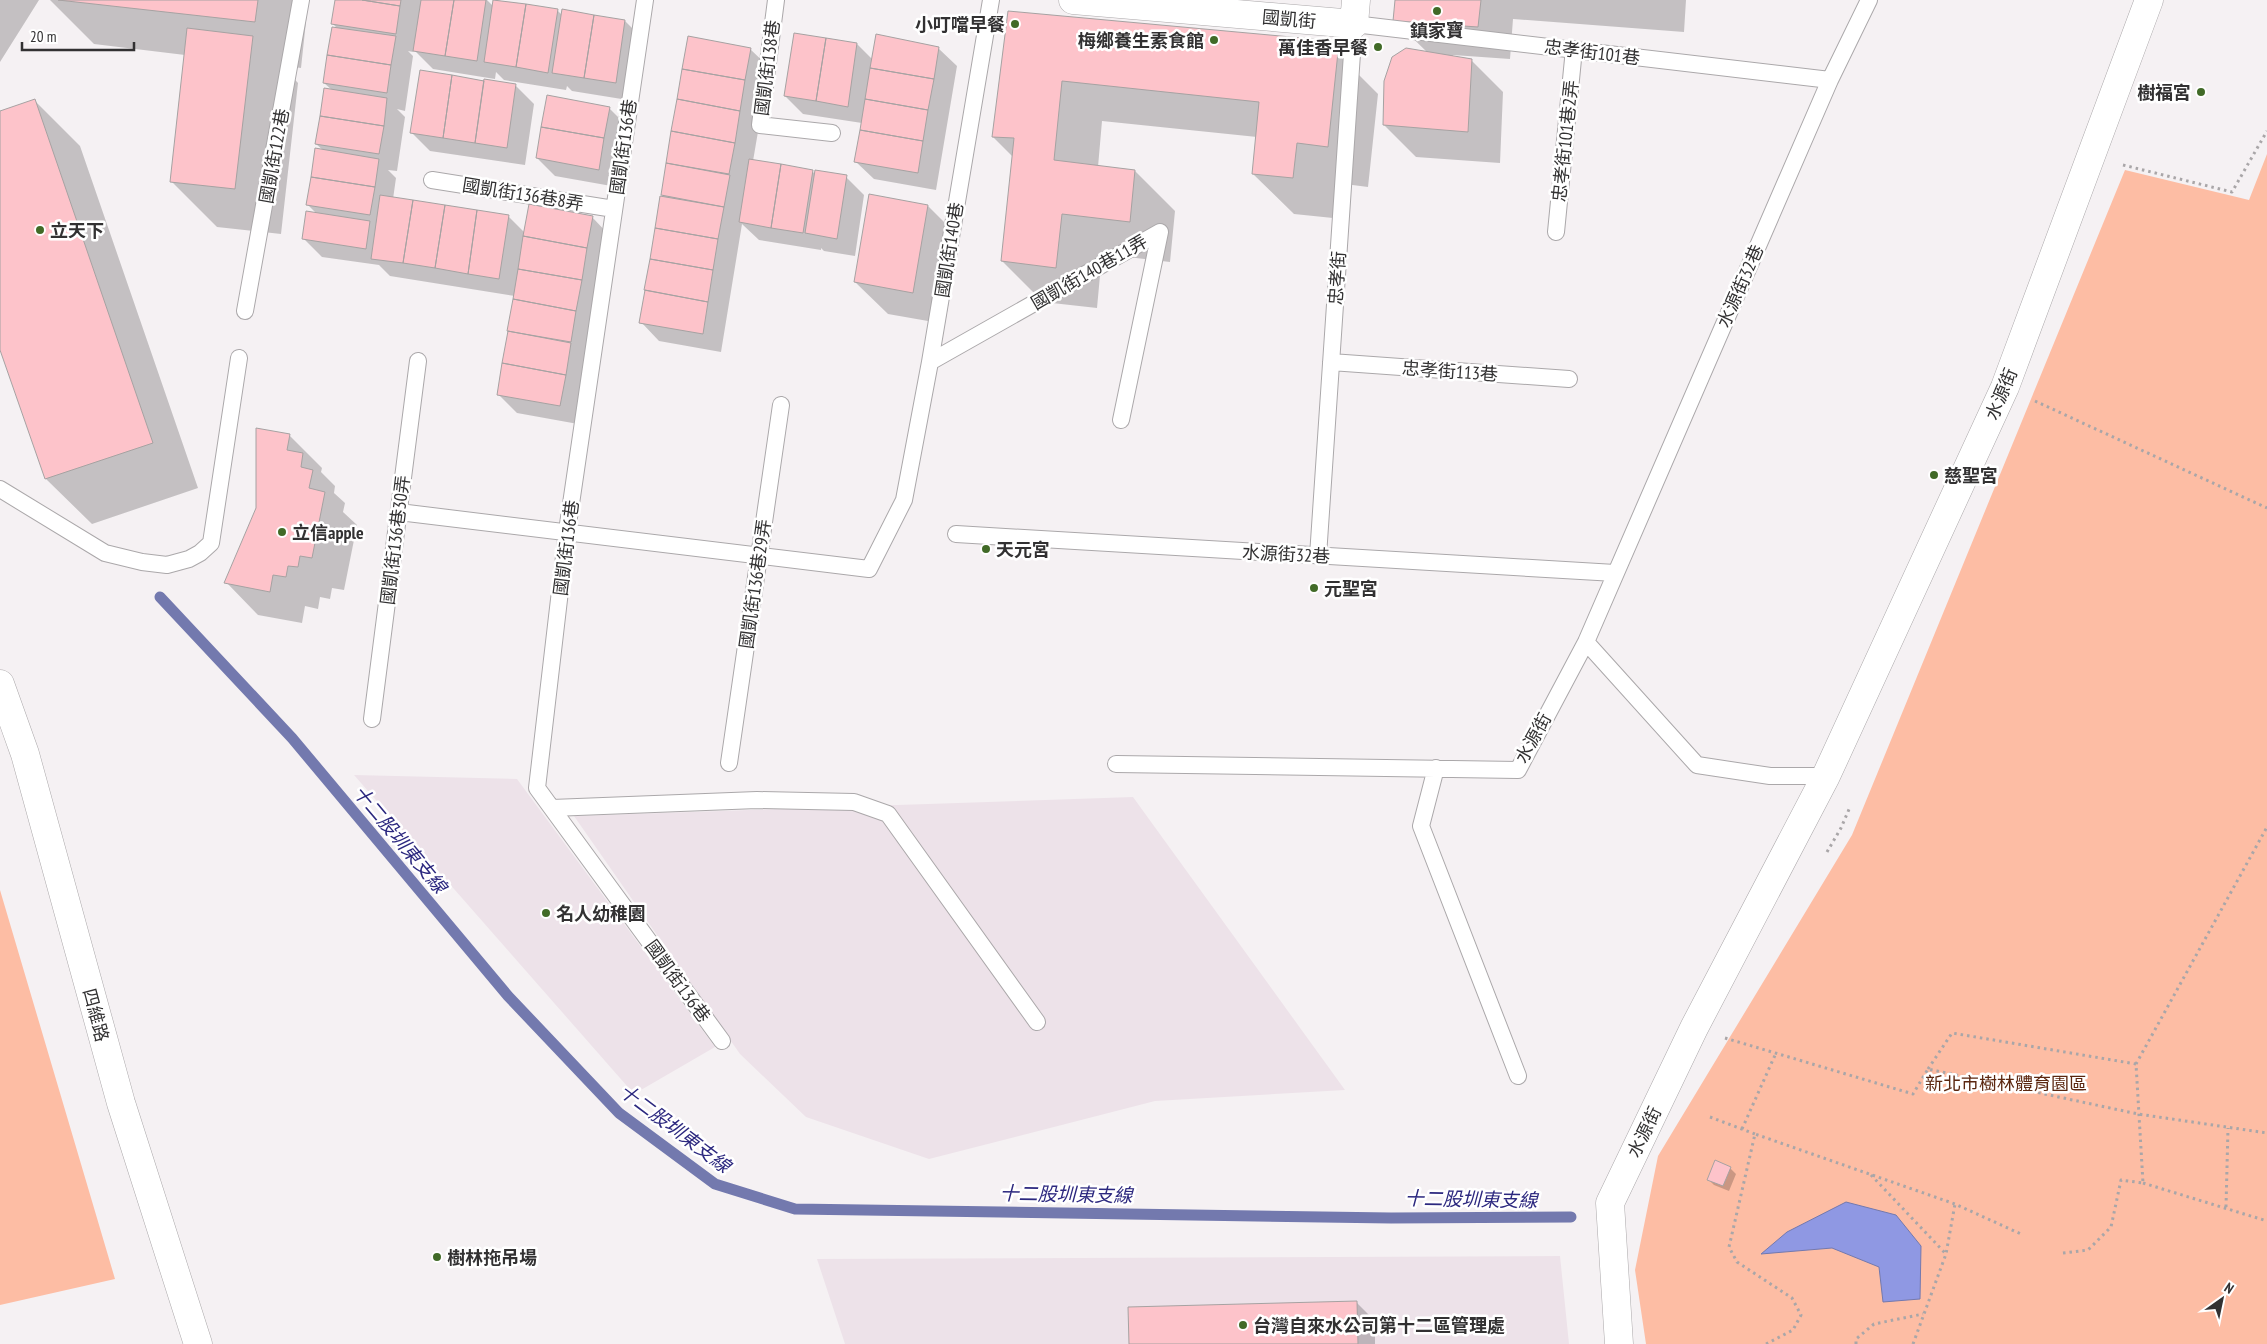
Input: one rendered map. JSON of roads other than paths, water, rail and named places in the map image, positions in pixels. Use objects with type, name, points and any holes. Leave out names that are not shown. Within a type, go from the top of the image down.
[{"type":"street","name":"國凱街","points":[[1074,0],[1355,12]]},
{"type":"street","name":"水源街","points":[[1619,1344],[1610,1203],[1694,1028],[1826,776],[2005,386],[2149,0]]},
{"type":"street","name":"四維路","points":[[0,684],[25,754],[120,1103],[198,1344]]},
{"type":"lane","name":"國凱街122巷","points":[[245,311],[301,0]]},
{"type":"lane","name":"國凱街136巷","points":[[644,0],[567,531],[538,788],[722,1041]]},
{"type":"lane","name":"國凱街138巷","points":[[776,0],[760,125],[832,133]]},
{"type":"lane","name":"國凱街140巷","points":[[759,555],[869,569],[904,500],[930,362],[991,0]]},
{"type":"lane","name":"水源街32巷","points":[[1586,642],[1614,573],[1830,80],[1869,0]]},
{"type":"lane","name":"忠孝街101巷","points":[[1355,12],[1574,49],[1830,80]]},
{"type":"lane","name":"忠孝街","points":[[1318,556],[1355,12]]},
{"type":"lane","name":"忠孝街101巷2弄","points":[[1556,232],[1574,49]]},
{"type":"lane","name":"國凱街136巷8弄","points":[[432,180],[614,208]]},
{"type":"lane","name":"國凱街140巷11弄","points":[[930,362],[1160,232],[1121,420]]},
{"type":"lane","points":[[0,489],[105,553],[167,565],[189,559],[200,553],[211,543],[240,358]]},
{"type":"lane","name":"國凱街136巷30弄","points":[[372,719],[418,361]]},
{"type":"lane","name":"忠孝街113巷","points":[[1331,362],[1569,380]]},
{"type":"lane","name":"國凱街136巷29弄","points":[[729,763],[781,405]]},
{"type":"lane","points":[[399,512],[759,555]]},
{"type":"lane","name":"水源街32巷","points":[[956,534],[1614,573]]},
{"type":"lane","points":[[1586,642],[1697,765],[1770,776],[1826,776]]},
{"type":"lane","name":"水源街","points":[[1116,764],[1518,770],[1586,642]]},
{"type":"lane","points":[[1436,768],[1420,826],[1518,1076]]},
{"type":"lane","points":[[552,808],[767,800],[854,802],[888,814],[1037,1022]]},
{"type":"water","points":[[1846,1202],[1896,1215],[1921,1246],[1920,1299],[1883,1302],[1879,1267],[1832,1248],[1761,1254],[1787,1232]]},
{"type":"waterway","name":"十二股圳東支線","points":[[160,597],[292,738],[508,996],[619,1113],[715,1184],[795,1209],[1391,1218],[1571,1217]]},
{"type":"place","name":"鎮家寶","points":[[1437,11]]},
{"type":"place","name":"小叮噹早餐","points":[[1015,24]]},
{"type":"place","name":"梅鄉養生素食館","points":[[1214,40]]},
{"type":"place","name":"萬佳香早餐","points":[[1378,47]]},
{"type":"place","name":"樹福宮","points":[[2201,92]]},
{"type":"place","name":"立天下","points":[[40,230]]},
{"type":"place","name":"慈聖宮","points":[[1934,475]]},
{"type":"place","name":"立信apple","points":[[282,532]]},
{"type":"place","name":"天元宮","points":[[986,549]]},
{"type":"place","name":"元聖宮","points":[[1314,588]]},
{"type":"place","name":"名人幼稚園","points":[[546,913]]},
{"type":"place","name":"樹林拖吊場","points":[[437,1257]]},
{"type":"place","name":"台灣自來水公司第十二區管理處","points":[[1243,1325]]},
{"type":"park label","name":"新北市樹林體育園區","points":[[2006,1083]]}]
